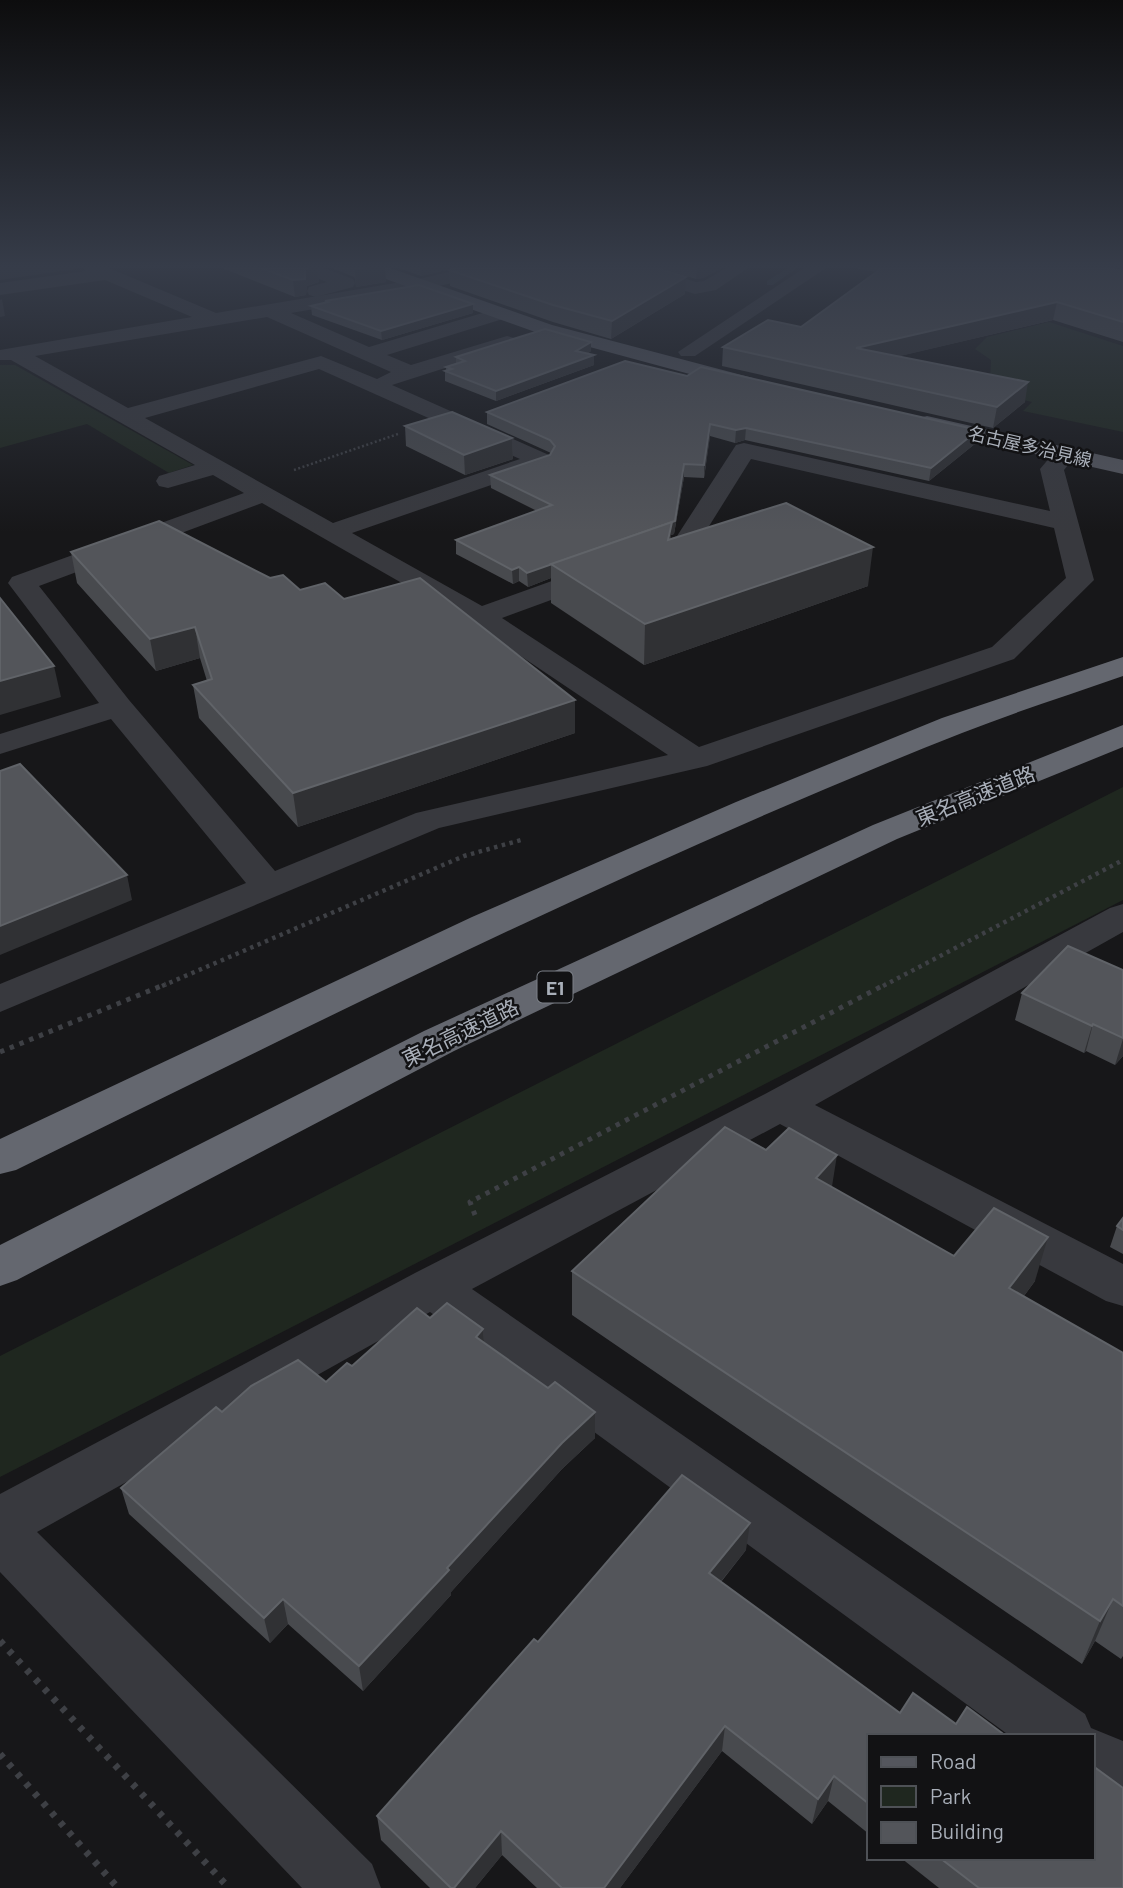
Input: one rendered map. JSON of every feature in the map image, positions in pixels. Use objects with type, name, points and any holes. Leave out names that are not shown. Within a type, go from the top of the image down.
[{"type":"highway","points":[[0,1158],[485,925],[710,825],[953,725],[1123,666]]},
{"type":"highway","name":"東名高速道路","points":[[0,1267],[439,1041],[885,832],[1123,735]]},
{"type":"main road","points":[[643,356],[764,379],[700,356]]},
{"type":"main road","name":"名古屋多治見線","points":[[1123,450],[907,411],[1123,467]]},
{"type":"street","points":[[10,356],[218,466],[480,616],[695,759]]},
{"type":"street","points":[[373,356],[411,373]]},
{"type":"street","points":[[373,385],[462,356]]},
{"type":"street","points":[[604,371],[642,356]]},
{"type":"street","points":[[126,416],[321,362],[541,460],[331,532]]},
{"type":"street","points":[[452,419],[488,414]]},
{"type":"street","points":[[480,616],[687,541],[744,450],[1066,523]]},
{"type":"street","points":[[0,999],[428,820],[695,759],[1003,653],[1080,580],[1052,469],[1065,454]]},
{"type":"street","points":[[168,481],[218,466]]},
{"type":"street","points":[[257,489],[22,583],[118,707],[268,885]]},
{"type":"street","points":[[0,744],[118,707]]},
{"type":"street","points":[[348,1888],[0,1533],[19,1512],[432,1287],[1116,926]]},
{"type":"street","points":[[780,1105],[1123,1287]]},
{"type":"street","points":[[432,1287],[1060,1734]]},
{"type":"street","points":[[1095,1759],[1123,1779]]},
{"type":"path","points":[[257,489],[431,422],[452,419]]},
{"type":"path","points":[[484,1260],[477,1221],[470,1202],[1123,860]]},
{"type":"path","points":[[0,1641],[229,1888]]},
{"type":"path","points":[[0,1754],[118,1888]]},
{"type":"green space","points":[[985,356],[1123,356],[1123,432],[1023,411],[1032,402],[977,389],[990,381],[991,360]]},
{"type":"green space","points":[[0,365],[15,365],[193,465],[169,473],[87,424],[0,448]]},
{"type":"green space","points":[[1123,787],[1123,900],[0,1477],[0,1356]]},
{"type":"building","points":[[591,356],[496,391],[445,371],[452,369],[446,367],[465,361],[456,357]]},
{"type":"building","points":[[765,356],[897,356],[1028,382],[997,407]]},
{"type":"building","points":[[625,361],[687,376],[701,367],[978,430],[931,468],[746,428],[736,430],[710,424],[704,465],[684,464],[675,521],[527,573],[519,567],[512,570],[456,540],[552,505],[490,475],[550,455],[555,446],[550,440],[487,412]]},
{"type":"building","points":[[452,412],[512,438],[464,455],[405,426]]},
{"type":"building","points":[[786,503],[873,547],[645,624],[551,564],[672,522],[668,540]]},
{"type":"building","points":[[159,521],[270,578],[283,575],[300,590],[325,583],[344,599],[420,578],[575,700],[293,793],[193,685],[212,679],[195,627],[150,639],[71,552]]},
{"type":"building","points":[[0,598],[54,666],[0,681]]},
{"type":"building","points":[[20,764],[127,875],[0,926],[0,771]]},
{"type":"building","points":[[1068,946],[1123,970],[1123,1038],[1022,993]]},
{"type":"building","points":[[725,1127],[766,1150],[789,1128],[837,1155],[816,1178],[954,1256],[994,1208],[1048,1237],[1009,1288],[1123,1353],[1123,1606],[1113,1599],[1100,1621],[572,1271]]},
{"type":"building","points":[[1123,1218],[1123,1230],[1117,1226]]},
{"type":"building","points":[[447,1303],[483,1329],[476,1337],[548,1388],[555,1382],[595,1412],[562,1443],[359,1666],[283,1599],[264,1618],[121,1488],[216,1407],[222,1412],[251,1386],[298,1360],[326,1382],[347,1363],[352,1366],[417,1308],[430,1318]]},
{"type":"building","points":[[682,1475],[750,1523],[709,1573],[900,1713],[913,1693],[956,1724],[967,1707],[1003,1734],[867,1734],[867,1802],[834,1776],[818,1799],[725,1726],[604,1888],[562,1888],[501,1831],[454,1888],[451,1888],[377,1816],[534,1639],[538,1642]]},
{"type":"building","points":[[1095,1767],[1123,1788],[1123,1888],[979,1888],[943,1860],[1095,1860]]}]
